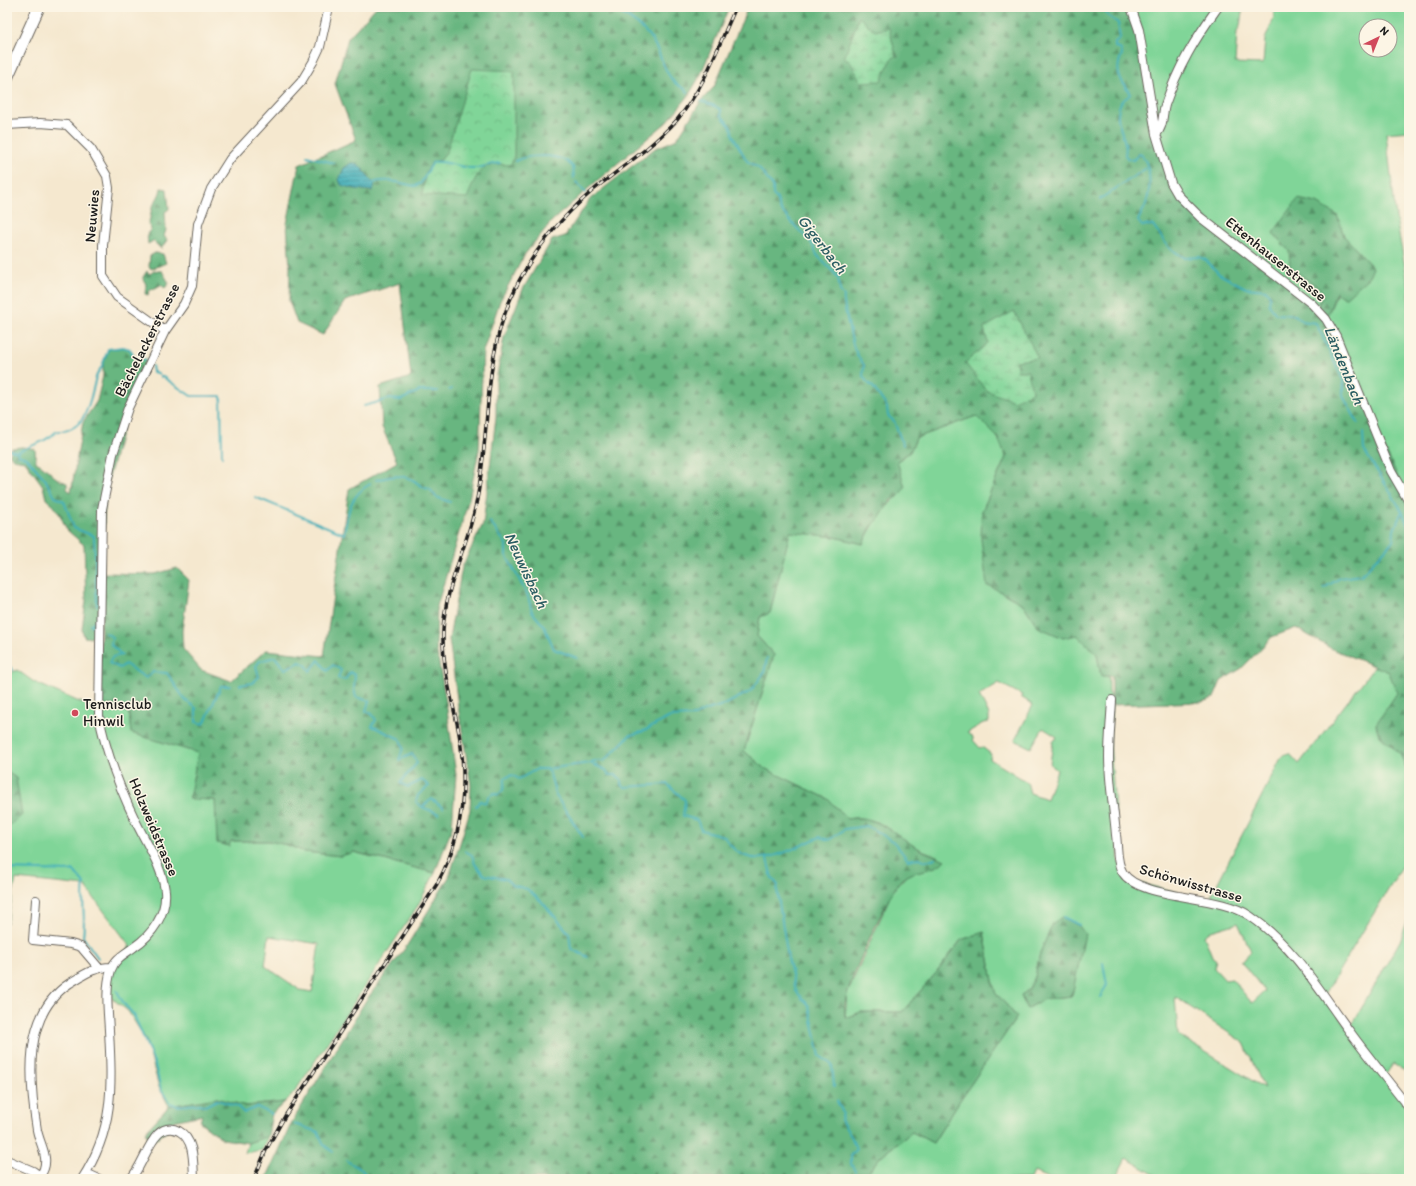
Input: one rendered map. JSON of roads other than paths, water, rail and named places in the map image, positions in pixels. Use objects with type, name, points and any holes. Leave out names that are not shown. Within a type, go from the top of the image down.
[{"type":"main road","points":[[7,78],[40,7]]},
{"type":"street","name":"Bächelackerstrasse","points":[[102,509],[111,460],[119,430],[165,331],[184,304],[192,286],[198,224],[211,189],[230,159],[301,82],[320,47],[329,7]]},
{"type":"street","name":"Ettenhauserstrasse","points":[[1131,7],[1139,30],[1156,134],[1171,183],[1186,204],[1312,304],[1326,319],[1336,336],[1391,471],[1409,502]]},
{"type":"street","points":[[1156,134],[1161,127],[1165,105],[1183,61],[1193,42],[1218,7]]},
{"type":"street","name":"Neuwies","points":[[7,125],[40,123],[67,125],[91,149],[108,176],[109,188],[103,245],[103,276],[117,297],[165,331]]},
{"type":"street","name":"Holzweidstrasse","points":[[102,509],[99,716],[110,759],[131,812],[158,866],[165,895],[164,910],[157,924],[139,944],[119,957],[112,967]]},
{"type":"street","name":"Schönwisstrasse","points":[[1112,700],[1110,772],[1119,862],[1124,875],[1131,881],[1150,889],[1224,904],[1239,909],[1258,922],[1311,975],[1349,1030],[1409,1108]]},
{"type":"street","points":[[36,900],[33,940],[71,944],[81,947],[98,967]]},
{"type":"street","points":[[7,1160],[42,1177],[46,1158],[38,1132],[34,1104],[32,1057],[36,1031],[41,1016],[56,994],[65,987],[98,967],[112,967],[108,1005],[112,1074],[110,1103],[102,1140],[84,1176],[99,1179]]},
{"type":"street","points":[[130,1179],[137,1171],[153,1139],[162,1131],[170,1129],[180,1132],[188,1140],[192,1151],[194,1179]]},
{"type":"water","points":[[351,163],[360,166],[375,185],[372,191],[355,189],[341,185],[339,179],[344,168]]},
{"type":"waterway","name":"Gigerbach","points":[[609,7],[623,14],[642,28],[656,47],[666,71],[675,83],[688,92]]},
{"type":"waterway","name":"Ländenbach","points":[[1103,7],[1108,16],[1118,23],[1120,39],[1115,43],[1115,47],[1121,50],[1122,54],[1118,71],[1130,94],[1121,102],[1118,110],[1119,123],[1126,148],[1125,155],[1127,158],[1133,160],[1139,154],[1142,155],[1148,167],[1150,179],[1148,198],[1138,221],[1142,226],[1153,225],[1169,248],[1185,258],[1199,257],[1206,260],[1219,274],[1246,288],[1266,290],[1270,296],[1269,305],[1276,314],[1295,315],[1302,321],[1316,323],[1343,380],[1343,396],[1358,423]]},
{"type":"waterway","name":"Gigerbach","points":[[701,101],[721,110],[721,115],[731,127],[733,136],[747,161],[759,168],[773,187],[773,195],[777,199],[780,209],[811,242],[817,255],[838,277],[840,291],[844,296],[854,348],[864,365],[863,376],[887,407],[888,416],[894,421],[903,445]]},
{"type":"waterway","points":[[307,156],[334,163]]},
{"type":"waterway","points":[[515,161],[526,157],[555,157],[567,161],[573,167],[574,178]]},
{"type":"waterway","points":[[373,183],[378,181],[389,181],[415,186],[421,183],[433,162],[444,162],[470,168],[478,168],[500,163]]},
{"type":"waterway","points":[[1100,199],[1148,167]]},
{"type":"waterway","points":[[576,182],[586,193]]},
{"type":"waterway","name":"Neuwisbach","points":[[17,452],[43,441],[57,431],[67,430],[81,421],[86,413],[96,376],[102,366],[108,349],[123,347],[130,349],[134,357],[147,360]]},
{"type":"waterway","name":"Neuwisbach","points":[[152,366],[153,372],[158,373],[161,377],[191,396],[221,396],[222,456]]},
{"type":"waterway","points":[[364,406],[389,399],[401,400],[419,391],[438,391]]},
{"type":"waterway","name":"Ländenbach","points":[[1363,433],[1364,450],[1402,511],[1409,528]]},
{"type":"waterway","points":[[7,449],[17,452],[18,455],[27,458],[45,479],[55,497],[64,501],[74,528],[94,536],[97,606]]},
{"type":"waterway","name":"Neuwisbach","points":[[376,480],[394,476],[407,477],[424,488],[430,489],[436,497],[450,502]]},
{"type":"waterway","name":"Neuwisbach","points":[[255,497],[344,534],[348,512],[354,500],[358,494],[370,484]]},
{"type":"waterway","points":[[1324,588],[1340,578],[1361,575],[1393,541],[1394,530],[1402,511]]},
{"type":"waterway","name":"Neuwisbach","points":[[490,522],[506,544],[506,555],[528,596],[532,612],[544,626],[554,649],[577,658]]},
{"type":"waterway","points":[[97,619],[90,625],[97,628]]},
{"type":"waterway","points":[[106,633],[112,637],[111,645],[122,655],[112,657],[109,663],[120,668],[125,664],[146,678],[153,672],[167,673],[185,700],[196,708],[196,722],[204,724],[221,686],[230,686]]},
{"type":"waterway","points":[[240,685],[252,683],[259,677],[256,666],[260,661],[275,657],[285,669],[300,662],[306,665],[310,671],[319,660],[327,671],[333,665],[341,670],[338,678],[345,680],[350,672],[355,675],[354,689],[356,697],[369,701],[366,711],[372,714],[376,720],[372,726],[400,739],[403,748],[399,760],[412,754],[417,763],[400,783],[408,787],[422,780],[429,786],[418,795],[416,802],[422,807],[432,799],[443,808]]},
{"type":"waterway","points":[[590,763],[594,761],[604,761],[630,735],[642,732],[670,717],[695,716],[704,711],[726,704],[751,691],[764,673],[767,658]]},
{"type":"waterway","points":[[7,664],[13,670]]},
{"type":"waterway","points":[[476,806],[480,801],[486,803],[489,796],[494,793],[498,795],[503,790],[505,778],[512,775],[519,779],[537,769],[590,763],[606,770],[609,775],[616,775],[621,779],[621,784],[625,787],[667,784],[685,800],[683,816],[697,820],[701,830],[724,836],[733,849],[744,856],[756,858],[769,857],[820,837],[829,840],[845,829],[867,826],[893,841],[908,860],[919,858],[926,861],[935,858]]},
{"type":"waterway","points":[[546,769],[550,774],[556,796],[583,837]]},
{"type":"waterway","points":[[422,807],[439,814]]},
{"type":"waterway","points":[[465,851],[472,855],[475,864],[484,875],[506,879],[512,885],[527,889],[542,902],[569,933],[571,949],[588,957]]},
{"type":"waterway","points":[[767,859],[772,878],[778,885],[777,890],[788,958],[796,991],[809,1006],[820,1056],[832,1065],[834,1086]]},
{"type":"waterway","points":[[7,869],[73,870],[84,883],[83,937],[98,958]]},
{"type":"waterway","points":[[1063,917],[1079,925]]},
{"type":"waterway","points":[[1100,997],[1107,985],[1103,963]]},
{"type":"waterway","points":[[117,991],[124,1004],[134,1015],[155,1065],[161,1090],[170,1103],[178,1106],[200,1104],[205,1106],[217,1100],[237,1106],[244,1113],[257,1107],[272,1114]]},
{"type":"waterway","points":[[837,1101],[843,1113],[841,1120],[852,1138],[856,1149],[851,1155],[851,1164],[855,1171]]},
{"type":"waterway","points":[[294,1124],[318,1132],[324,1145],[333,1152]]},
{"type":"waterway","points":[[347,1161],[362,1170],[369,1179]]},
{"type":"railway","points":[[254,1179],[266,1150],[285,1116],[437,884],[454,845],[462,806],[463,765],[461,744],[445,666],[443,631],[448,597],[469,532],[477,499],[481,476],[493,364],[503,319],[511,299],[530,261],[556,227],[586,197],[660,137],[677,120],[696,94],[736,7]]},
{"type":"place","name":"Tennisclub Hinwil","points":[[75,713]]}]
